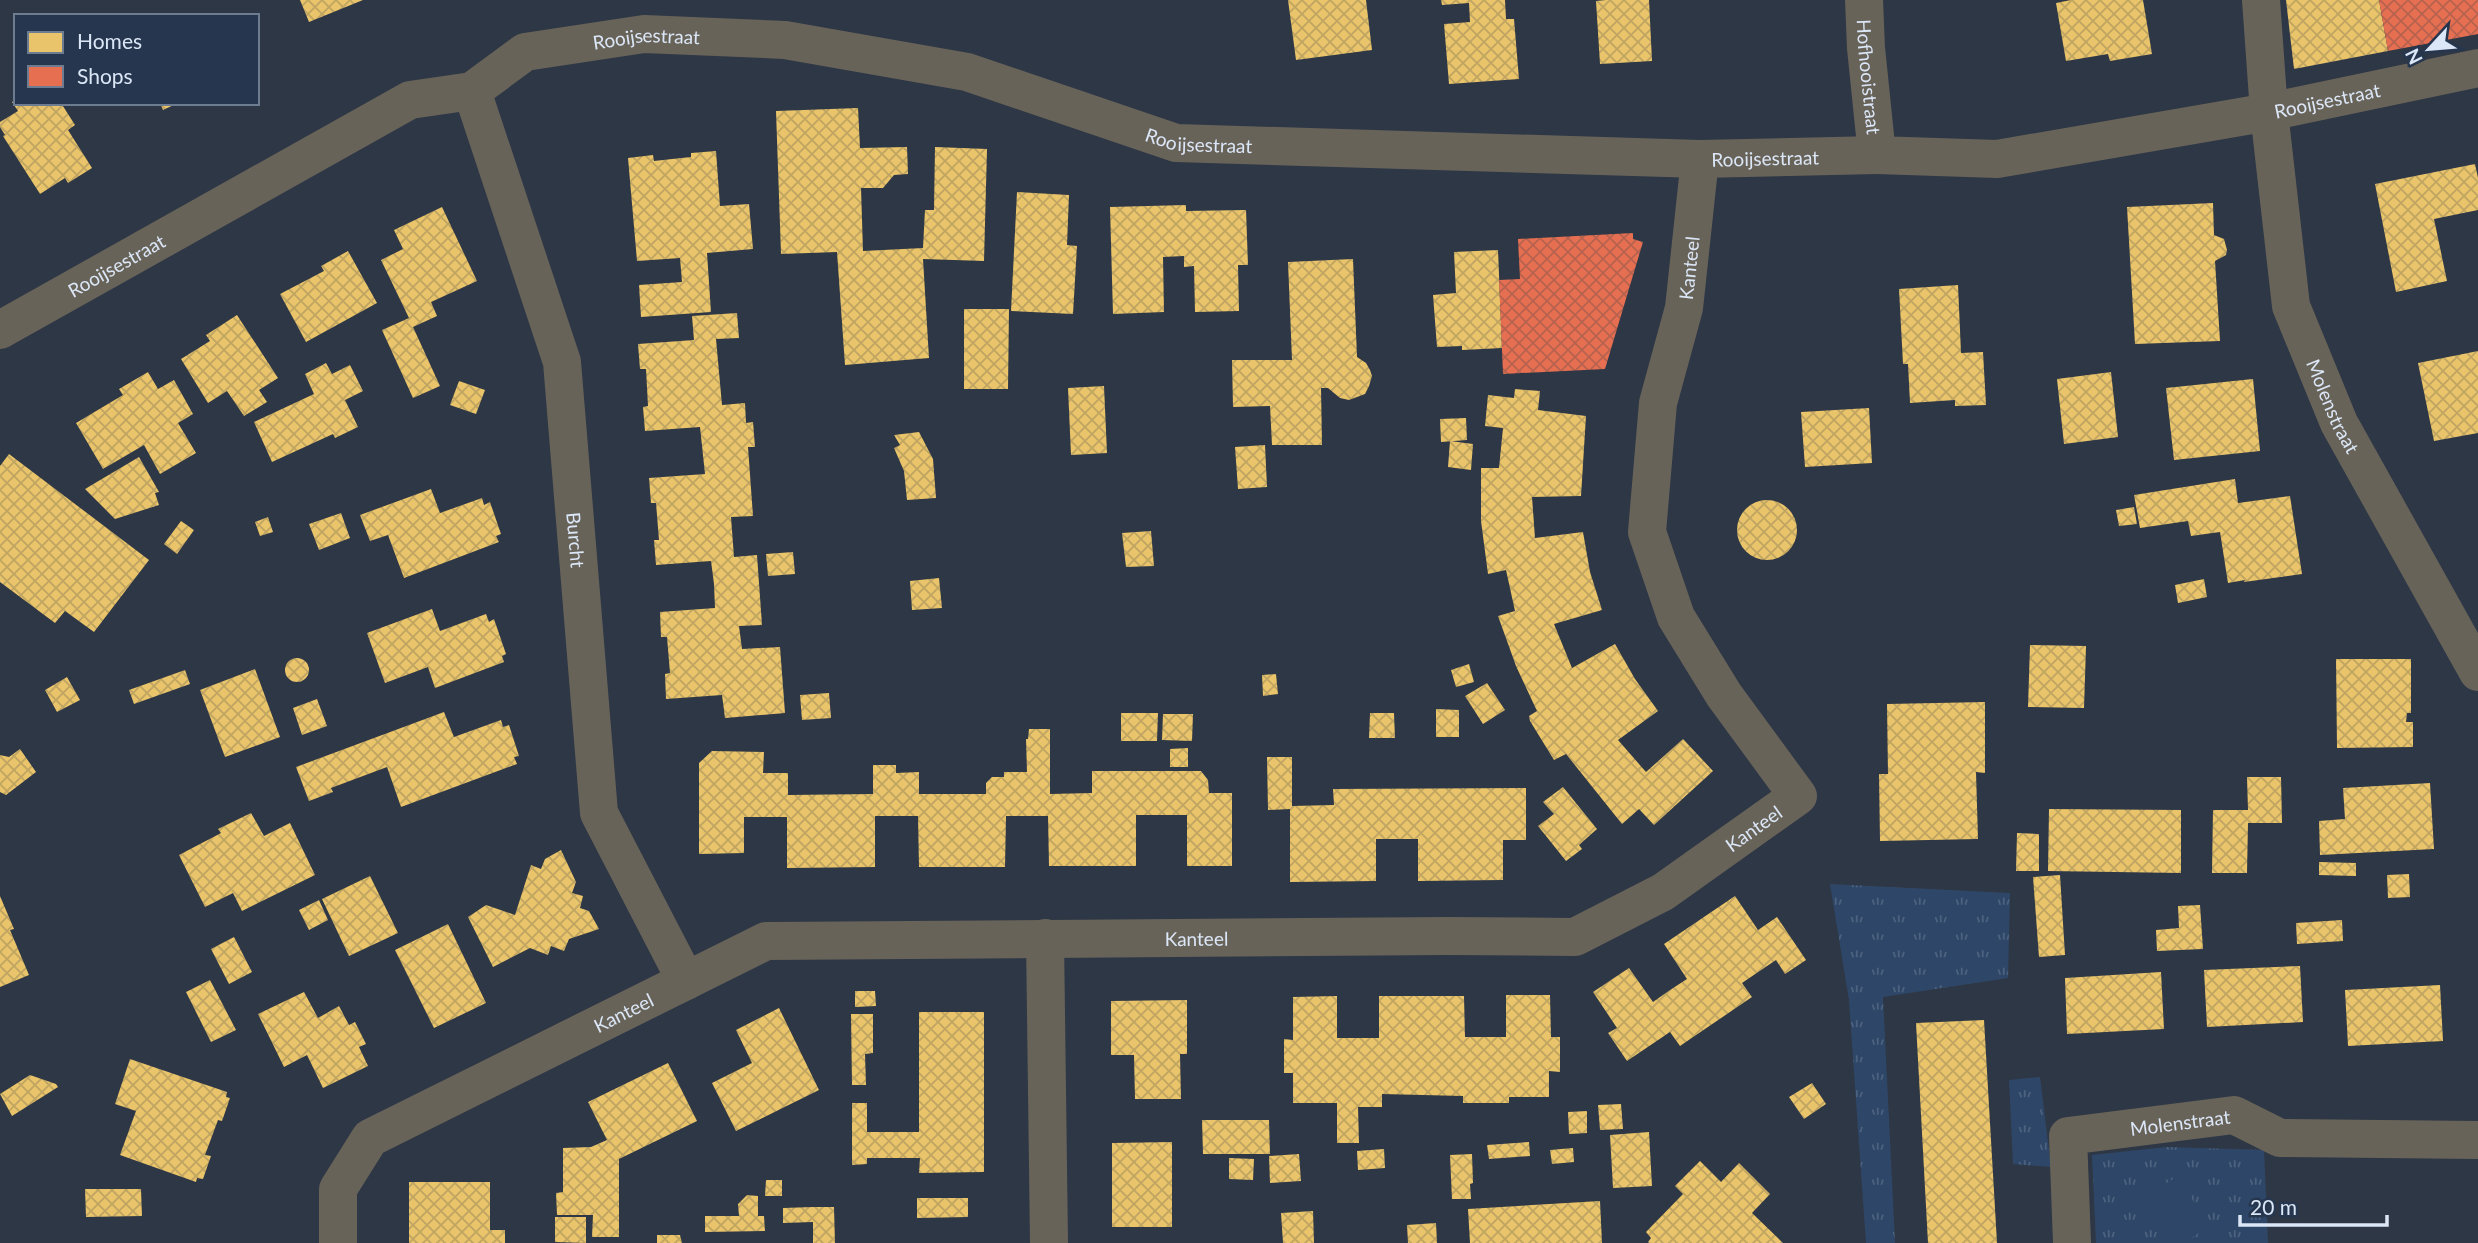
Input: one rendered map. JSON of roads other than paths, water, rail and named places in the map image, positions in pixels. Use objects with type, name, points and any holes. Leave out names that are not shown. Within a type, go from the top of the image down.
[{"type":"street","name":"Hofhooistraat","points":[[1864,0],[1877,155]]},
{"type":"street","name":"Molenstraat","points":[[2261,0],[2269,112],[2291,306],[2339,423],[2478,672]]},
{"type":"street","name":"Rooijsestraat","points":[[0,330],[410,100],[472,91],[525,52],[645,34],[785,40],[967,72],[1176,143],[1700,159],[1877,155],[1997,159],[2269,112],[2478,68]]},
{"type":"street","name":"Burcht","points":[[472,91],[562,362],[599,813],[686,981]]},
{"type":"street","name":"Kanteel","points":[[338,1243],[338,1189],[370,1138],[766,941],[1575,937],[1663,892],[1798,796],[1724,695],[1676,617],[1647,532],[1658,403],[1684,308],[1700,159]]},
{"type":"street","points":[[1045,939],[1049,1243]]},
{"type":"street","name":"Molenstraat","points":[[2073,1243],[2068,1136],[2234,1115],[2280,1138],[2478,1140]]}]
